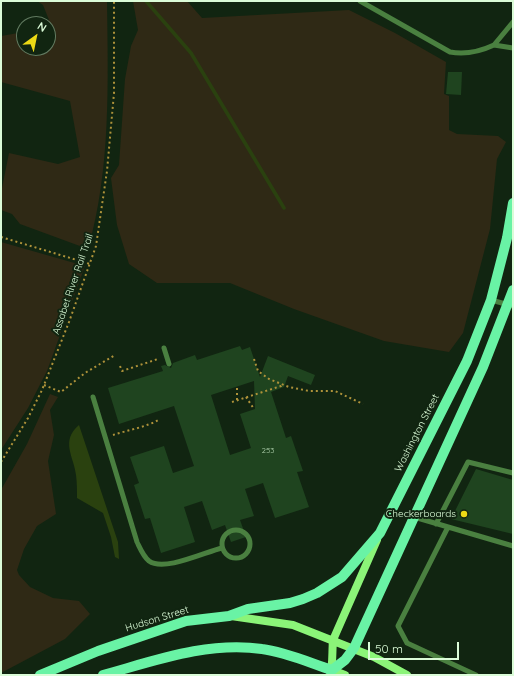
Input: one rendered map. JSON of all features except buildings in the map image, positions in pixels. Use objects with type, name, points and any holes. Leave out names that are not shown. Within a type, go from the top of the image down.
[{"type":"main road","name":"Washington Street","points":[[331,672],[333,640],[380,533],[466,361],[491,300],[507,238],[513,203]]},
{"type":"main road","points":[[331,672],[345,660],[354,648],[483,367],[510,306],[513,290]]},
{"type":"main road","points":[[229,616],[248,609],[290,603],[316,593],[342,577],[380,533]]},
{"type":"main road","name":"Hudson Street","points":[[40,675],[75,660],[186,621],[229,616],[293,625],[380,659],[407,675]]},
{"type":"main road","points":[[103,675],[136,665],[198,650],[244,648],[263,649],[285,654],[331,672],[345,675]]},
{"type":"lane","points":[[360,1],[450,52],[479,52],[494,45],[513,22]]},
{"type":"lane","points":[[494,45],[513,48]]},
{"type":"lane","points":[[491,300],[510,306]]},
{"type":"lane","points":[[164,348],[169,364]]},
{"type":"lane","points":[[93,397],[138,542],[149,561],[158,564],[171,564],[222,548]]},
{"type":"lane","points":[[436,524],[468,462],[513,473]]},
{"type":"lane","points":[[414,517],[513,546]]},
{"type":"lane","points":[[448,527],[398,626],[407,643],[476,675]]},
{"type":"lane","points":[[238,530],[249,539],[249,548],[240,557],[236,558],[227,555],[222,548],[222,538],[229,531],[238,530]]},
{"type":"path","name":"Assabet River Rail Trail","points":[[1,462],[28,418],[44,386],[90,264],[101,220],[114,93],[114,1]]},
{"type":"path","points":[[1,237],[90,264]]},
{"type":"path","points":[[44,386],[61,392],[85,373],[115,355]]},
{"type":"path","points":[[120,366],[122,371],[158,359]]},
{"type":"path","points":[[254,359],[258,371],[263,376],[283,384],[309,391],[335,391],[363,404]]},
{"type":"path","points":[[232,402],[281,386],[283,384]]},
{"type":"path","points":[[237,387],[237,400]]},
{"type":"path","points":[[246,397],[254,410]]},
{"type":"path","points":[[110,436],[140,426],[152,424],[160,419]]},
{"type":"shaded area","points":[[37,1],[107,1],[108,63],[104,157],[101,188],[88,249],[20,224],[12,214],[1,210],[1,193],[9,153],[58,164],[80,157],[70,101],[1,82],[1,36],[16,33],[16,56],[56,56],[56,16],[47,16],[43,5]]},
{"type":"shaded area","points":[[133,1],[187,1],[202,18],[349,10],[395,33],[446,62],[444,94],[449,96],[449,130],[457,134],[498,136],[506,142],[497,159],[490,229],[463,333],[449,352],[384,341],[294,309],[230,283],[157,283],[129,264],[117,225],[111,178],[119,165],[125,79],[131,46],[138,30]]},
{"type":"shaded area","points":[[1,242],[85,266],[47,371],[28,408],[1,450]]},
{"type":"shaded area","points":[[50,394],[58,397],[50,410],[54,435],[48,461],[56,514],[37,526],[24,549],[17,570],[19,575],[30,587],[53,598],[79,601],[90,614],[65,639],[1,673],[1,490],[27,444]]},
{"type":"shaded area","points":[[79,425],[118,542],[119,559],[115,557],[111,537],[103,513],[77,498],[75,468],[69,443],[73,431]]},
{"type":"waterway","points":[[146,1],[191,53],[284,208]]},
{"type":"place","name":"Checkerboards","points":[[464,514]]}]
